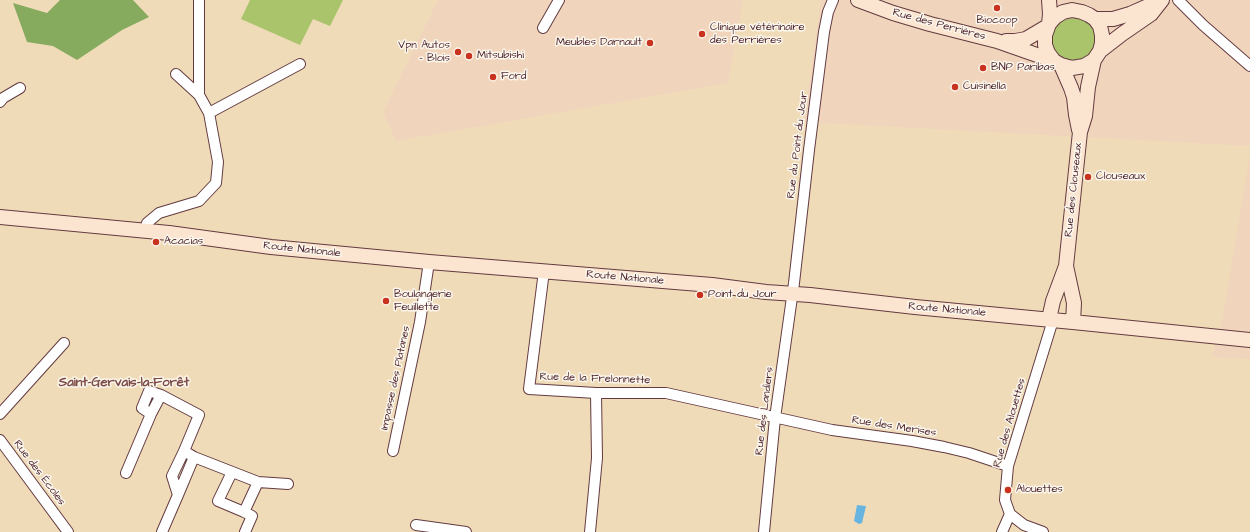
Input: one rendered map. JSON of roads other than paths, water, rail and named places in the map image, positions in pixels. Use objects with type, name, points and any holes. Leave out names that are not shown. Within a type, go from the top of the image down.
[{"type":"main road","name":"Rue des Perrières","points":[[858,0],[893,14],[998,41],[1057,63]]},
{"type":"main road","points":[[1049,0],[1050,14],[1045,35],[1045,45],[1048,54],[1057,63],[1069,83],[1074,97],[1076,116],[1080,132]]},
{"type":"main road","points":[[1057,63],[1072,68],[1084,66],[1122,34],[1151,14],[1162,0]]},
{"type":"main road","points":[[1095,19],[1113,19],[1130,14],[1162,0]]},
{"type":"main road","points":[[1048,25],[1055,17],[1078,6],[1095,19],[1100,26],[1102,43],[1097,56]]},
{"type":"main road","name":"Rue des Perrières","points":[[998,41],[1015,41],[1026,39],[1048,25]]},
{"type":"main road","name":"Rue des Clouseaux","points":[[1074,322],[1074,303],[1066,266],[1080,132],[1085,116],[1088,87],[1097,56]]},
{"type":"main road","name":"Route Nationale","points":[[0,217],[145,231],[271,247],[793,293],[915,307],[1250,340]]},
{"type":"main road","points":[[1051,320],[1053,301],[1066,266]]},
{"type":"street","points":[[199,0],[199,95]]},
{"type":"street","points":[[542,28],[559,0]]},
{"type":"street","name":"Rue du Point du Jour","points":[[793,293],[824,32],[832,0]]},
{"type":"street","points":[[1178,0],[1203,25],[1250,66]]},
{"type":"street","points":[[208,113],[300,64]]},
{"type":"street","points":[[145,231],[147,223],[159,213],[199,201],[216,183],[218,162],[208,113],[199,95],[176,74]]},
{"type":"street","points":[[0,102],[20,88]]},
{"type":"street","name":"Impasse des Platanes","points":[[392,451],[420,322],[428,262]]},
{"type":"street","name":"Rue de la Frelonnette","points":[[544,271],[529,388],[596,393],[666,393],[775,418]]},
{"type":"street","name":"Rue des Landiers","points":[[764,532],[775,418],[793,293]]},
{"type":"street","name":"Rue des Alouettes","points":[[1010,514],[1005,500],[1008,466],[1051,320]]},
{"type":"street","points":[[0,414],[64,343]]},
{"type":"street","points":[[126,473],[151,414],[142,408],[149,391],[161,395],[200,415],[172,476],[178,495]]},
{"type":"street","points":[[590,532],[597,458],[596,393]]},
{"type":"street","name":"Rue des Merises","points":[[775,418],[832,430],[944,447],[969,453],[1008,466]]},
{"type":"street","name":"Rue des Écoles","points":[[0,440],[68,532]]},
{"type":"street","points":[[184,450],[194,457],[258,482],[288,484]]},
{"type":"street","points":[[162,532],[194,457]]},
{"type":"street","points":[[232,472],[218,501],[252,516],[245,532]]},
{"type":"street","points":[[244,512],[258,482]]},
{"type":"street","points":[[1002,532],[1010,514],[1024,526],[1043,532]]},
{"type":"street","name":"Rue des Écoles","points":[[60,520],[63,532]]},
{"type":"street","points":[[416,525],[466,532]]},
{"type":"water","points":[[857,505],[866,506],[862,523],[859,524],[854,521]]},
{"type":"place","name":"Biocoop","points":[[997,8]]},
{"type":"place","name":"Clinique vétérinaire des Perrières","points":[[702,34]]},
{"type":"place","name":"Meubles Darnault","points":[[650,43]]},
{"type":"place","name":"Vpn Autos - Blois","points":[[458,52]]},
{"type":"place","name":"Mitsubishi","points":[[469,56]]},
{"type":"place","name":"BNP Paribas","points":[[983,68]]},
{"type":"place","name":"Ford","points":[[493,77]]},
{"type":"place","name":"Cuisinella","points":[[955,87]]},
{"type":"place","name":"Clouseaux","points":[[1088,177]]},
{"type":"place","name":"Acacias","points":[[156,242]]},
{"type":"place","name":"Point du Jour","points":[[700,295]]},
{"type":"place","name":"Boulangerie Feuillette","points":[[386,301]]},
{"type":"place","name":"Alouettes","points":[[1008,490]]},
{"type":"district","name":"Saint-Gervais-la-Forêt","points":[[124,383]]}]
